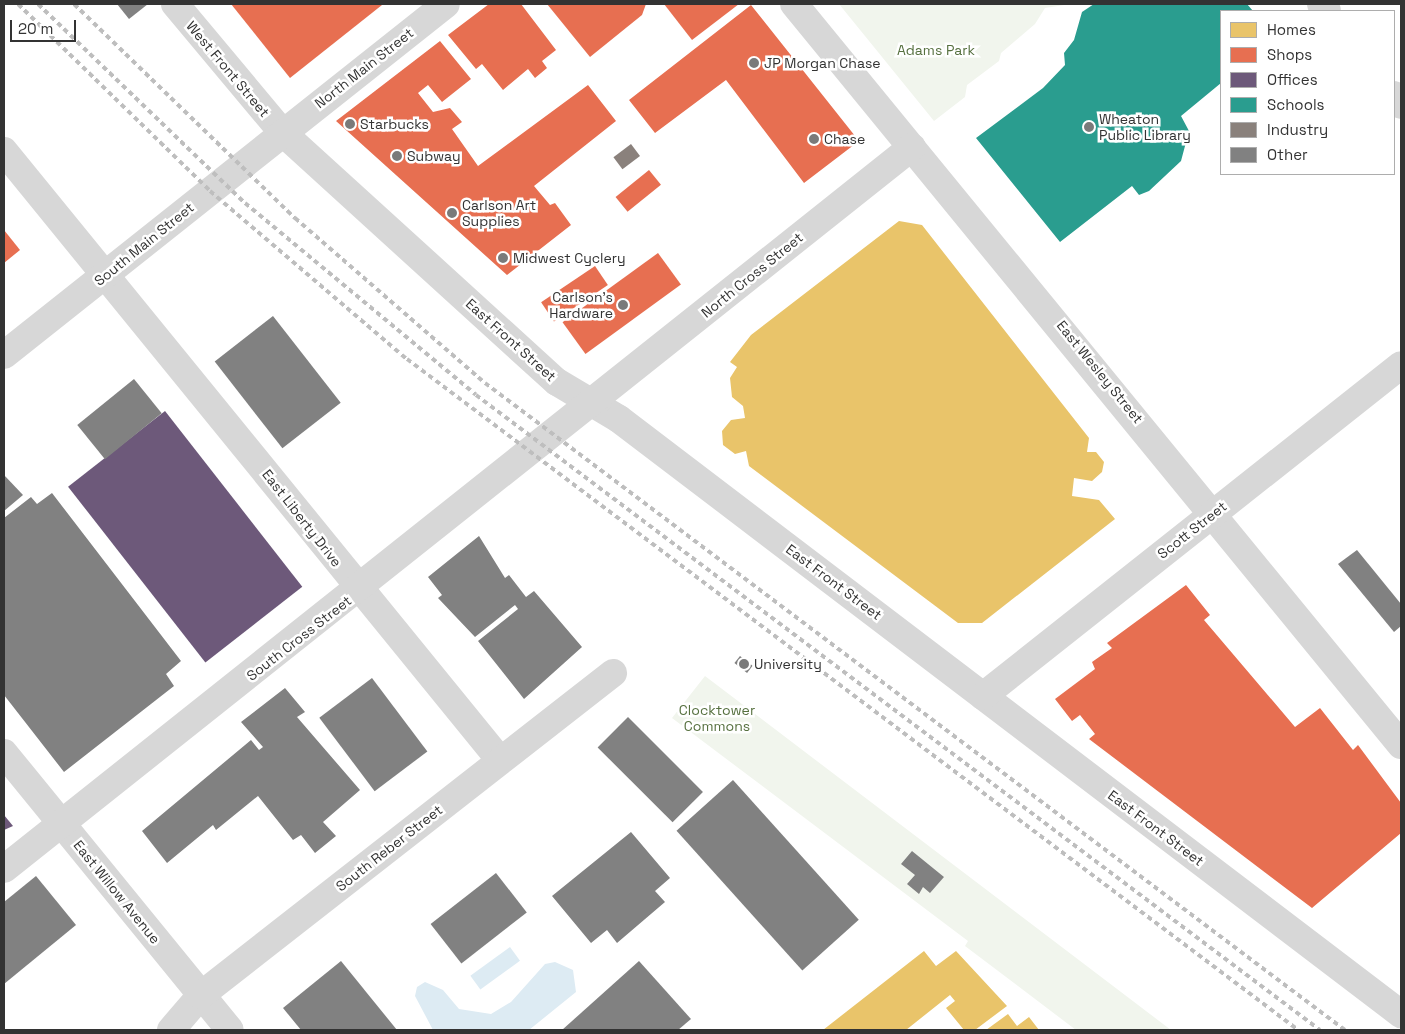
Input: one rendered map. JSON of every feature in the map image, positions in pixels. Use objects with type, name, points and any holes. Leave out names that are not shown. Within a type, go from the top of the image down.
[{"type":"street","name":"West Front Street","points":[[175,4],[283,133]]},
{"type":"street","name":"North Main Street","points":[[283,133],[446,4]]},
{"type":"street","name":"East Wesley Street","points":[[794,4],[1213,513],[1401,745]]},
{"type":"street","name":"South Main Street","points":[[4,355],[283,133]]},
{"type":"street","name":"East Front Street","points":[[283,133],[557,382],[620,419],[1401,1014]]},
{"type":"street","name":"North Cross Street","points":[[591,403],[912,147]]},
{"type":"street","name":"East Liberty Drive","points":[[4,151],[107,274],[360,590],[500,760]]},
{"type":"street","name":"Scott Street","points":[[983,696],[1401,365]]},
{"type":"street","name":"South Cross Street","points":[[4,870],[61,823],[360,590],[591,403]]},
{"type":"street","name":"South Reber Street","points":[[171,1030],[201,996],[613,673]]},
{"type":"street","name":"East Willow Avenue","points":[[4,753],[230,1030]]},
{"type":"green space","name":"Adams Park","points":[[839,4],[1071,4],[1045,8],[1035,24],[1001,53],[999,61],[967,85],[965,97],[934,121]]},
{"type":"green space","name":"Clocktower Commons","points":[[705,676],[1171,1030],[1076,1030],[965,946],[968,941],[672,718]]},
{"type":"shaded area","points":[[510,947],[520,961],[480,990],[470,976]]},
{"type":"shaded area","points":[[555,962],[573,970],[576,992],[529,1030],[433,1030],[415,996],[417,987],[425,982],[443,990],[459,1009],[491,1014],[511,1002],[545,964]]},
{"type":"building: Homes","points":[[899,221],[922,225],[1089,438],[1087,452],[1096,452],[1104,462],[1102,472],[1092,481],[1074,478],[1072,496],[1099,500],[1115,519],[982,623],[958,623],[749,466],[746,451],[735,454],[723,445],[722,431],[731,420],[745,418],[743,406],[732,397],[730,378],[737,367],[730,362],[751,335]]},
{"type":"building: Homes","points":[[924,951],[936,966],[956,951],[1007,1006],[975,1030],[964,1030],[946,1008],[955,1001],[950,995],[906,1030],[823,1030]]},
{"type":"building: Homes","points":[[1008,1014],[1017,1026],[1029,1017],[1039,1030],[986,1030]]},
{"type":"building: Shops","points":[[231,4],[381,4],[382,5],[290,78]]},
{"type":"building: Shops","points":[[489,4],[521,4],[556,50],[542,61],[547,68],[535,78],[528,69],[503,90],[482,64],[476,69],[448,35]]},
{"type":"building: Shops","points":[[547,4],[646,4],[642,15],[590,57]]},
{"type":"building: Shops","points":[[664,4],[739,4],[692,40]]},
{"type":"building: Shops","points":[[751,5],[859,141],[804,183],[726,80],[655,133],[629,100]]},
{"type":"building: Shops","points":[[440,41],[471,79],[442,102],[428,85],[418,93],[433,112],[450,108],[462,122],[452,129],[478,166],[588,85],[616,121],[534,186],[550,205],[555,203],[571,225],[507,275],[336,121]]},
{"type":"building: Shops","points":[[649,170],[661,185],[628,212],[616,197]]},
{"type":"building: Shops","points":[[4,230],[20,250],[4,263]]},
{"type":"building: Shops","name":"Carlson's Hardware","points":[[658,253],[681,285],[585,354],[563,322]]},
{"type":"building: Shops","points":[[595,266],[608,285],[554,321],[541,302]]},
{"type":"building: Shops","points":[[1186,585],[1210,615],[1204,620],[1295,727],[1320,708],[1353,750],[1358,745],[1401,803],[1401,833],[1312,908],[1089,739],[1095,734],[1080,715],[1072,721],[1055,699],[1095,669],[1092,662],[1112,648],[1107,643]]},
{"type":"building: Offices","points":[[165,411],[302,587],[205,662],[68,487]]},
{"type":"building: Offices","points":[[4,815],[13,826],[4,830]]},
{"type":"building: Schools","name":"Wheaton Public Library","points":[[1094,4],[1247,4],[1252,10],[1220,10],[1220,84],[1181,116],[1189,131],[1181,161],[1149,191],[1139,195],[1132,186],[1060,242],[976,138],[1043,88],[1065,65],[1064,53],[1074,40],[1082,12]]},
{"type":"building: Industry","points":[[631,144],[640,156],[622,169],[613,157]]},
{"type":"building: Other","points":[[117,4],[148,4],[129,19]]},
{"type":"building: Other","points":[[273,316],[341,403],[282,448],[215,362]]},
{"type":"building: Other","points":[[134,379],[162,413],[105,459],[77,425]]},
{"type":"building: Other","points":[[4,475],[23,495],[4,511]]},
{"type":"building: Other","points":[[52,493],[181,661],[166,674],[174,686],[64,772],[4,695],[4,518],[31,497],[37,504]]},
{"type":"building: Other","points":[[479,536],[505,578],[509,575],[526,597],[534,591],[582,647],[524,699],[478,641],[518,609],[515,605],[475,637],[438,598],[442,595],[428,577]]},
{"type":"building: Other","points":[[1357,550],[1401,604],[1401,626],[1394,632],[1338,564]]},
{"type":"building: Other","name":"University","points":[[740,656],[753,666],[747,673],[734,663]]},
{"type":"building: Other","points":[[372,678],[427,751],[375,791],[319,718]]},
{"type":"building: Other","points":[[285,688],[305,712],[297,717],[360,790],[323,822],[336,836],[315,853],[301,835],[293,840],[258,796],[216,830],[213,825],[167,863],[142,831],[251,740],[259,750],[263,747],[241,722]]},
{"type":"building: Other","points":[[628,717],[703,792],[673,822],[598,747]]},
{"type":"building: Other","points":[[733,780],[859,920],[802,971],[677,831]]},
{"type":"building: Other","points":[[631,832],[670,878],[655,891],[665,902],[617,943],[607,930],[591,943],[552,896]]},
{"type":"building: Other","points":[[912,851],[944,877],[930,893],[923,887],[919,894],[907,884],[915,875],[901,864]]},
{"type":"building: Other","points":[[496,873],[527,912],[461,964],[431,924]]},
{"type":"building: Other","points":[[36,876],[76,925],[4,984],[4,902]]},
{"type":"building: Other","points":[[341,961],[397,1030],[301,1030],[283,1008]]},
{"type":"building: Other","points":[[639,961],[691,1019],[678,1030],[562,1030]]},
{"type":"railway","points":[[18,4],[210,191],[407,359],[1298,1030]]},
{"type":"railway","points":[[38,4],[245,203],[476,395],[1320,1030]]},
{"type":"railway","points":[[74,4],[295,218],[485,383],[1345,1030]]},
{"type":"place","name":"JP Morgan Chase","points":[[754,63]]},
{"type":"place","name":"Starbucks","points":[[350,124]]},
{"type":"place","name":"Wheaton Public Library","points":[[1089,127]]},
{"type":"place","name":"Chase","points":[[814,139]]},
{"type":"place","name":"Subway","points":[[397,156]]},
{"type":"place","name":"Carlson Art Supplies","points":[[452,213]]},
{"type":"place","name":"Midwest Cyclery","points":[[503,258]]},
{"type":"place","name":"Carlson's Hardware","points":[[623,305]]},
{"type":"place","name":"University","points":[[744,664]]}]
